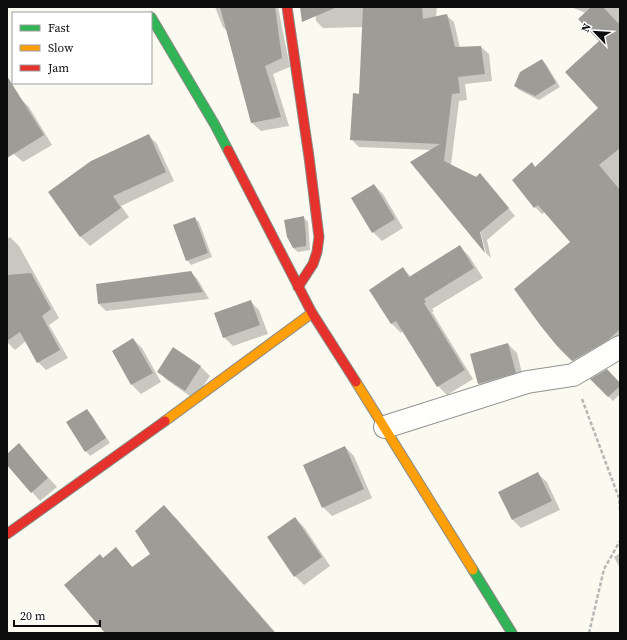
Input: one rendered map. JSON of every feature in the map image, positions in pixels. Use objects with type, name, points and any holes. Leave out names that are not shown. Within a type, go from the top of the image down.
[{"type":"street","points":[[287,7],[319,237],[314,264],[298,287]]},
{"type":"street","points":[[152,19],[215,125],[312,313],[385,427],[512,633]]},
{"type":"street","points":[[7,534],[21,522],[111,461],[312,313]]},
{"type":"street","points":[[385,427],[527,382],[573,375],[620,347]]},
{"type":"path","points":[[573,375],[619,498],[620,510]]},
{"type":"path","points":[[589,633],[604,569],[620,542]]},
{"type":"building","points":[[220,7],[275,7],[282,58],[265,66],[281,117],[251,123]]},
{"type":"building","points":[[300,7],[337,7],[302,22]]},
{"type":"building","points":[[363,7],[422,7],[423,19],[447,14],[455,47],[481,46],[485,74],[458,77],[460,93],[452,94],[444,161],[476,177],[480,173],[509,208],[480,232],[485,253],[410,162],[440,144],[350,140],[353,93],[359,94]]},
{"type":"building","points":[[591,7],[603,7],[618,23],[620,21],[620,148],[599,165],[620,190],[620,329],[608,340],[572,361],[557,346],[540,325],[514,289],[570,242],[538,205],[534,208],[512,180],[532,162],[535,167],[598,108],[565,72],[599,41],[578,19]]},
{"type":"building","points":[[542,59],[556,83],[535,96],[514,86],[520,72]]},
{"type":"building","points":[[7,76],[44,135],[7,158]]},
{"type":"building","points":[[149,134],[166,172],[113,196],[121,208],[80,237],[48,192],[91,161]]},
{"type":"building","points":[[374,184],[395,219],[372,233],[351,198]]},
{"type":"building","points":[[304,216],[306,246],[293,248],[287,237],[284,220]]},
{"type":"building","points":[[195,217],[208,253],[186,261],[173,225]]},
{"type":"building","points":[[460,245],[474,268],[424,299],[426,302],[424,303],[465,370],[437,387],[396,321],[391,324],[369,290],[403,267],[409,277]]},
{"type":"building","points":[[191,271],[203,292],[98,304],[96,284]]},
{"type":"building","points":[[31,273],[51,309],[42,316],[60,350],[37,363],[20,332],[7,341],[7,275]]},
{"type":"building","points":[[251,300],[260,325],[223,338],[214,313]]},
{"type":"building","points":[[133,338],[153,373],[131,385],[112,351]]},
{"type":"building","points":[[508,343],[516,373],[478,384],[470,354]]},
{"type":"building","points":[[173,347],[201,366],[185,391],[157,372]]},
{"type":"building","points":[[607,369],[620,383],[620,386],[608,397],[590,379]]},
{"type":"building","points":[[87,409],[106,438],[85,452],[66,422]]},
{"type":"building","points":[[19,443],[48,478],[31,493],[7,465],[7,454]]},
{"type":"building","points":[[345,446],[364,489],[322,508],[303,465]]},
{"type":"building","points":[[538,472],[552,501],[512,520],[498,492]]},
{"type":"building","points":[[164,505],[275,633],[105,633],[64,585],[100,554],[103,558],[116,547],[132,567],[150,554],[135,531]]},
{"type":"building","points":[[295,517],[322,557],[294,577],[267,537]]},
{"type":"traffic: fast","points":[[152,19],[215,125],[228,150]]},
{"type":"traffic: fast","points":[[473,570],[512,633]]},
{"type":"traffic: slow","points":[[165,421],[312,313]]},
{"type":"traffic: slow","points":[[356,382],[473,570]]},
{"type":"traffic: jam","points":[[287,7],[319,237],[317,252],[313,264],[298,287]]},
{"type":"traffic: jam","points":[[228,150],[312,313],[356,382]]},
{"type":"traffic: jam","points":[[7,534],[165,421]]}]
